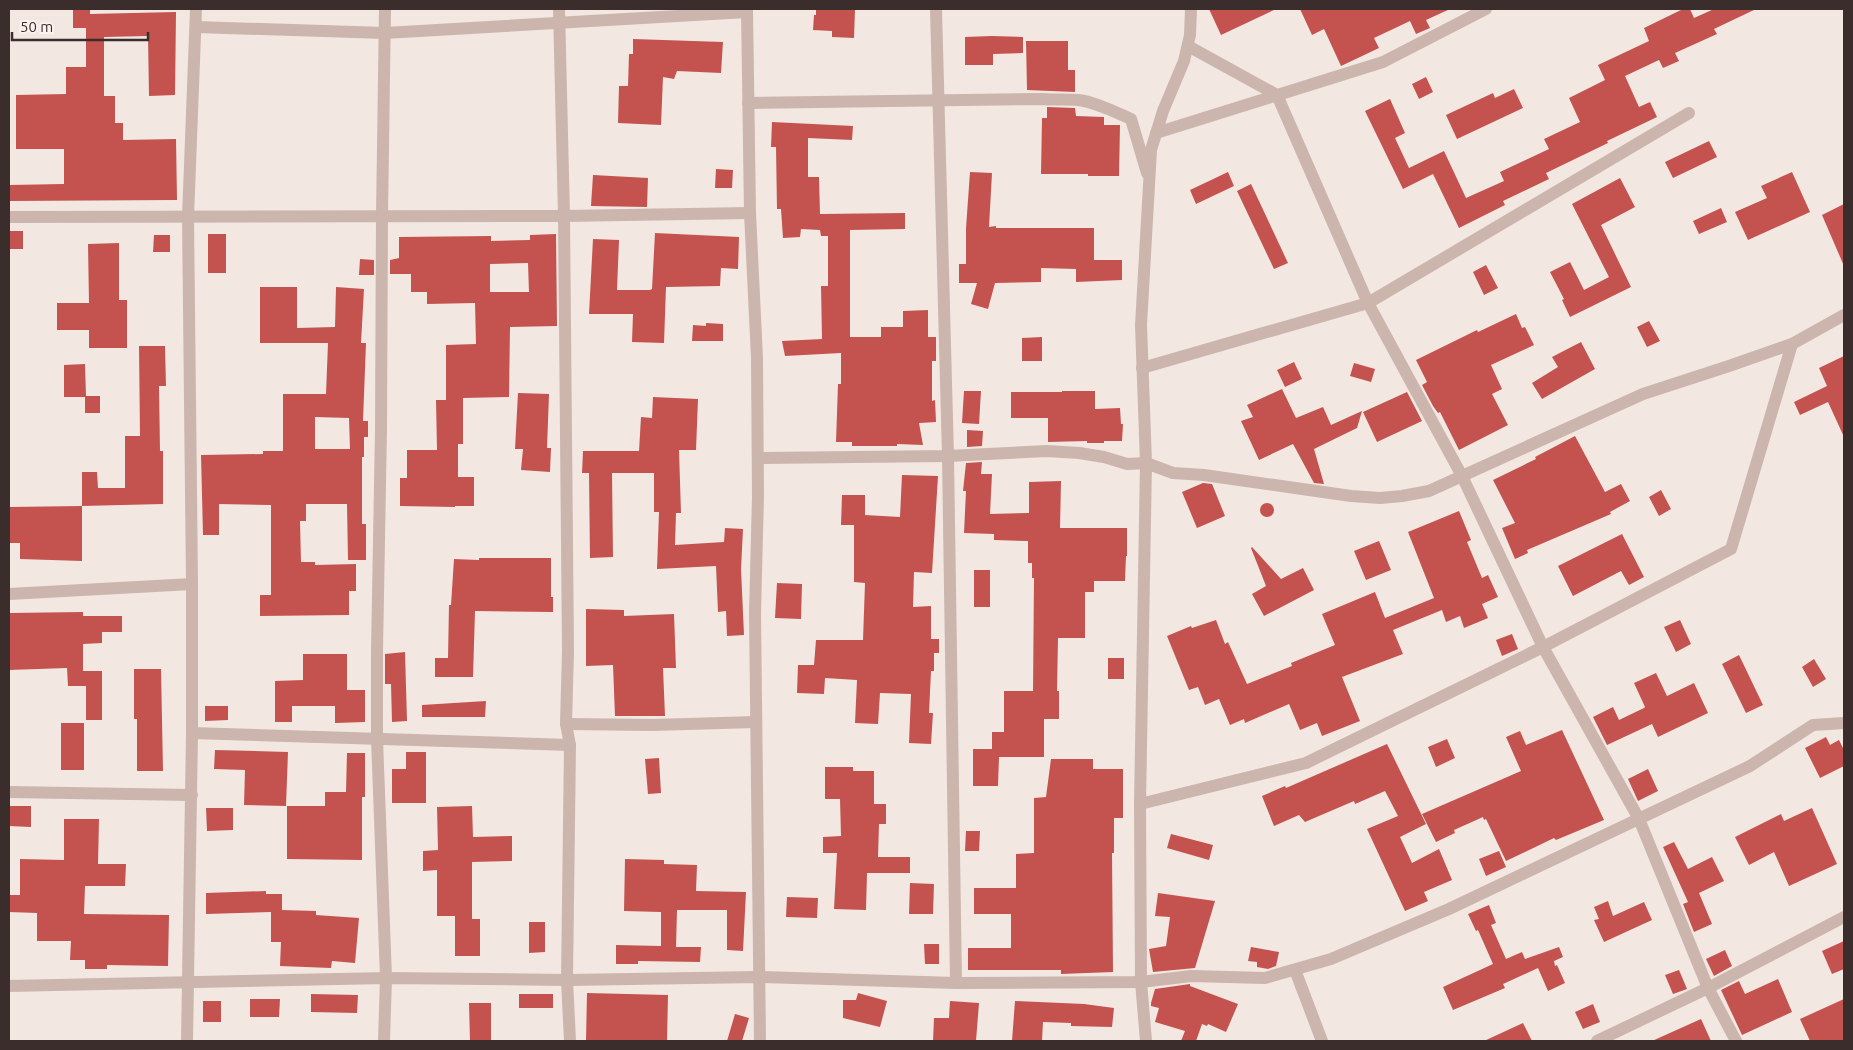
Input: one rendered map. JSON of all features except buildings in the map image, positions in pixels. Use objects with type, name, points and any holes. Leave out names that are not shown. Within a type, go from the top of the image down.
[{"type":"street","points":[[187,1041],[192,795],[188,217],[196,9]]},
{"type":"street","points":[[384,1041],[386,978],[377,739],[377,613],[381,429],[385,9]]},
{"type":"street","points":[[559,9],[564,216],[568,651],[566,724],[570,745],[567,980],[570,1041]]},
{"type":"street","points":[[936,9],[948,456],[956,983]]},
{"type":"street","points":[[1146,1041],[1141,982],[1140,804],[1146,463],[1141,325],[1151,150],[1184,61],[1188,46],[1191,9]]},
{"type":"street","points":[[1156,133],[1383,62],[1486,9]]},
{"type":"street","points":[[196,27],[385,33],[747,11],[750,213],[757,358],[758,458],[755,613],[760,1041]]},
{"type":"street","points":[[1188,46],[1277,95],[1368,303],[1462,476],[1543,646],[1639,819],[1708,988],[1736,1041]]},
{"type":"street","points":[[748,103],[1078,100],[1100,106],[1131,119],[1148,177]]},
{"type":"street","points":[[1142,368],[1368,303],[1690,113]]},
{"type":"street","points":[[9,217],[564,216],[750,213]]},
{"type":"street","points":[[758,458],[948,456],[1048,451],[1096,456],[1127,464],[1146,463],[1173,473],[1204,475],[1351,496],[1380,498],[1402,496],[1429,490],[1643,394],[1792,344],[1844,316]]},
{"type":"street","points":[[1140,804],[1306,763],[1543,646],[1731,549],[1792,344]]},
{"type":"street","points":[[9,594],[192,584]]},
{"type":"street","points":[[566,724],[652,725],[756,722]]},
{"type":"street","points":[[9,986],[386,978],[567,980],[758,977],[956,983],[1141,982],[1191,976],[1265,978],[1331,959],[1449,909],[1750,766],[1813,725],[1844,723]]},
{"type":"street","points":[[192,733],[570,745]]},
{"type":"street","points":[[9,792],[192,795]]},
{"type":"street","points":[[1597,1041],[1708,988],[1844,917]]},
{"type":"street","points":[[1295,970],[1322,1041]]}]
